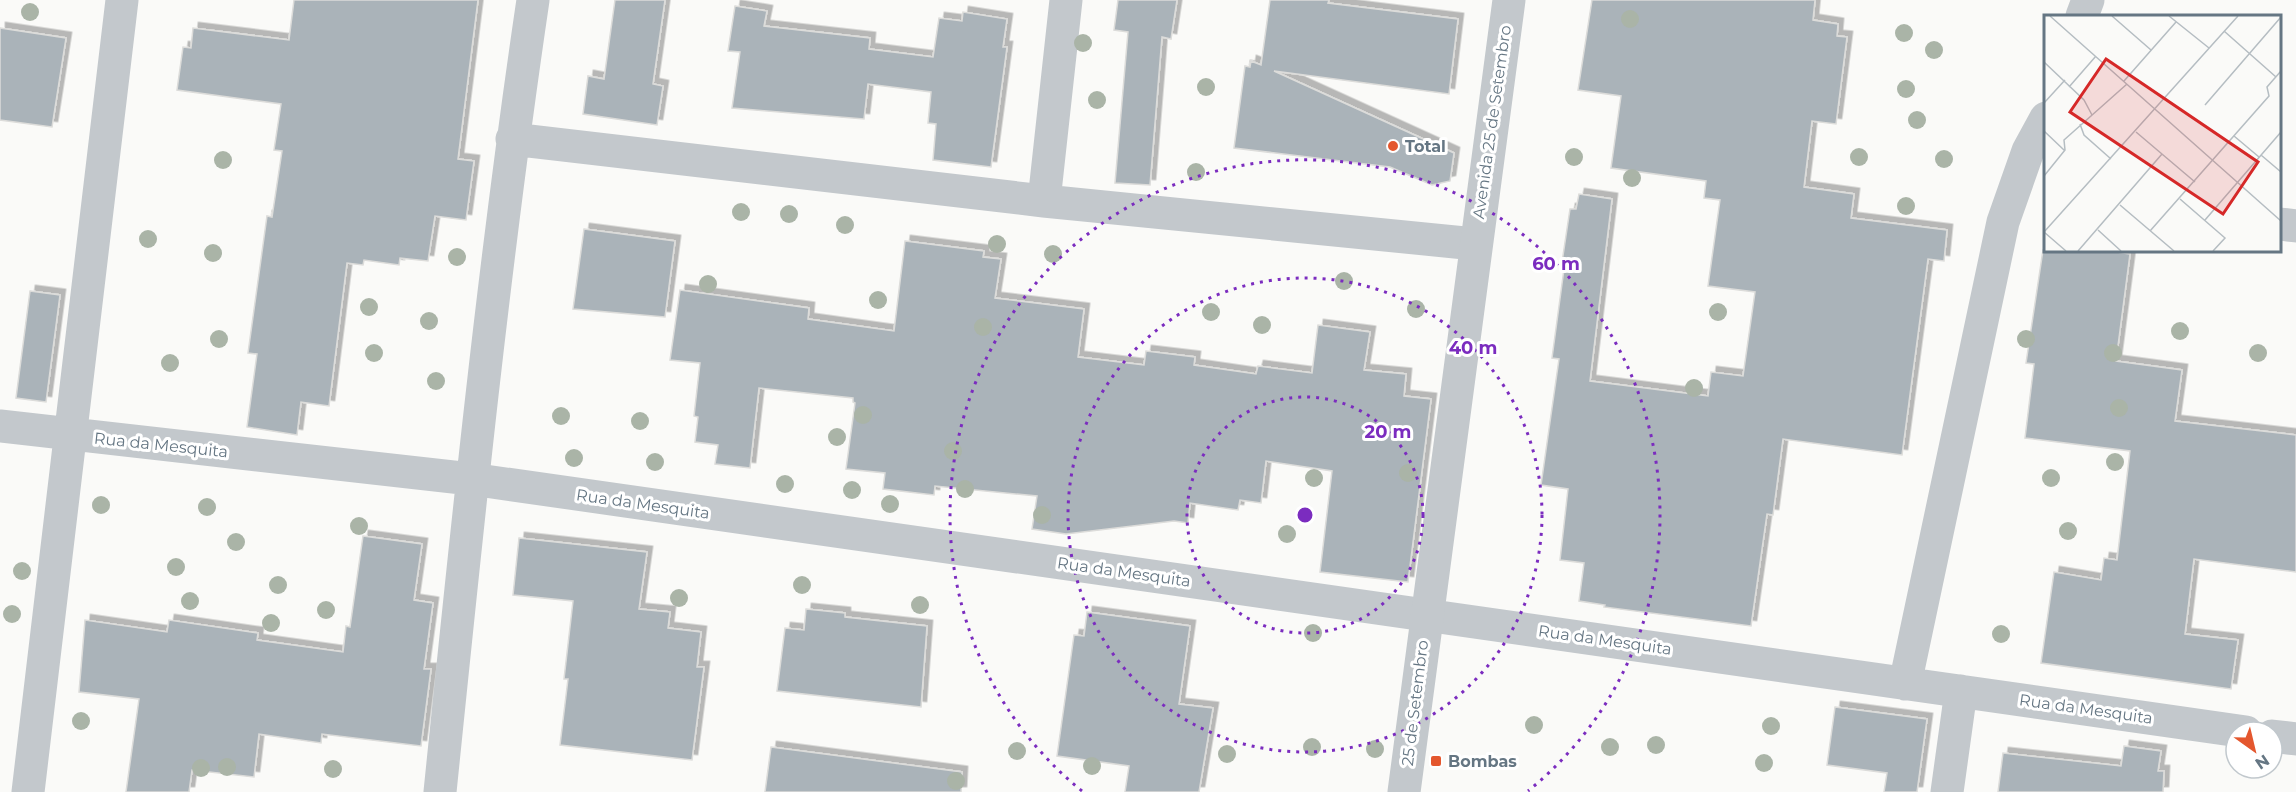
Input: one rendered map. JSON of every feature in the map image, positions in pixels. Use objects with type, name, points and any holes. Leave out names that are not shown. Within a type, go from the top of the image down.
[{"type":"street","points":[[28,792],[122,0]]},
{"type":"street","points":[[440,792],[471,479],[512,139],[533,0]]},
{"type":"street","points":[[1044,201],[1066,0]]},
{"type":"street","name":"Avenida 25 de Setembro","points":[[1426,614],[1509,0]]},
{"type":"street","points":[[2082,15],[2088,0]]},
{"type":"street","points":[[1905,684],[2003,222],[2028,151],[2044,122]]},
{"type":"street","points":[[512,139],[1044,201],[1475,244]]},
{"type":"street","points":[[2281,224],[2296,226]]},
{"type":"street","name":"Rua da Mesquita","points":[[0,426],[471,479],[2224,729]]},
{"type":"street","name":"25 de Setembro","points":[[1404,792],[1426,614]]},
{"type":"street","points":[[1947,792],[1961,691]]},
{"type":"building","points":[[294,0],[478,0],[458,159],[474,161],[466,220],[435,216],[428,261],[400,258],[399,265],[364,260],[363,265],[347,263],[329,406],[301,402],[297,435],[247,427],[257,354],[248,353],[267,216],[272,217],[282,151],[274,150],[281,104],[177,90],[183,47],[191,48],[193,28],[289,40]]},
{"type":"building","points":[[615,0],[665,0],[653,84],[663,86],[657,125],[583,114],[588,76],[604,79]]},
{"type":"building","points":[[1118,0],[1177,0],[1171,39],[1162,37],[1150,185],[1115,183],[1128,32],[1114,30]]},
{"type":"building","points":[[1270,0],[1329,0],[1328,3],[1458,19],[1449,94],[1274,71],[1454,153],[1450,181],[1432,185],[1390,167],[1234,148],[1245,66],[1250,67],[1251,61],[1261,65]]},
{"type":"building","points":[[1592,0],[1815,0],[1813,20],[1838,24],[1837,36],[1847,37],[1836,124],[1812,121],[1804,187],[1854,194],[1851,218],[1947,230],[1944,261],[1928,259],[1902,455],[1783,439],[1773,515],[1767,514],[1751,626],[1604,607],[1605,605],[1579,601],[1584,563],[1560,560],[1568,489],[1541,485],[1559,359],[1552,358],[1564,269],[1561,269],[1570,209],[1576,209],[1579,194],[1612,199],[1590,381],[1708,396],[1711,372],[1743,376],[1755,292],[1708,286],[1720,200],[1704,198],[1706,181],[1611,168],[1621,96],[1578,90]]},
{"type":"building","points":[[735,6],[767,11],[764,26],[870,38],[869,49],[933,57],[939,18],[962,21],[963,12],[1007,19],[1003,47],[1007,47],[991,167],[933,160],[936,124],[928,123],[931,92],[868,84],[864,119],[732,108],[740,52],[728,51]]},
{"type":"building","points":[[0,28],[66,38],[52,127],[0,120]]},
{"type":"building","points":[[584,229],[675,241],[665,317],[573,309]]},
{"type":"building","points":[[905,241],[984,251],[983,257],[1001,259],[995,298],[1084,309],[1078,357],[1144,365],[1146,351],[1195,357],[1194,365],[1256,374],[1258,366],[1312,373],[1318,325],[1370,332],[1364,370],[1406,374],[1404,396],[1431,399],[1408,582],[1320,572],[1332,471],[1266,461],[1261,503],[1240,500],[1238,510],[1190,503],[1188,523],[1174,521],[1066,534],[1032,529],[1037,496],[935,486],[934,495],[883,489],[885,473],[846,469],[855,403],[853,398],[759,388],[750,468],[715,464],[718,445],[695,442],[698,417],[694,416],[700,363],[670,360],[680,290],[809,308],[808,319],[894,331]]},
{"type":"building","points":[[2043,250],[2044,252],[2130,254],[2116,361],[2182,370],[2175,421],[2296,435],[2296,572],[2194,559],[2185,634],[2238,640],[2231,689],[2041,663],[2054,572],[2101,580],[2104,558],[2117,560],[2130,451],[2025,438],[2034,364],[2026,363]]},
{"type":"building","points":[[30,291],[60,295],[46,402],[16,398]]},
{"type":"building","points":[[363,536],[422,544],[414,600],[433,603],[424,669],[431,669],[421,746],[322,734],[321,743],[259,734],[254,777],[192,770],[189,792],[126,792],[139,699],[79,692],[85,620],[167,632],[169,620],[258,633],[257,640],[343,652],[346,626],[350,627]]},
{"type":"building","points":[[519,538],[647,552],[639,609],[670,612],[668,628],[701,632],[697,667],[704,667],[692,760],[560,745],[568,679],[564,679],[573,601],[513,595]]},
{"type":"building","points":[[806,609],[845,613],[845,617],[927,626],[921,707],[777,691],[785,628],[804,630]]},
{"type":"building","points":[[1087,612],[1190,626],[1179,704],[1213,708],[1199,792],[1125,792],[1129,766],[1057,756],[1074,635],[1084,636]]},
{"type":"building","points":[[1835,707],[1927,719],[1917,792],[1884,792],[1887,773],[1827,765]]},
{"type":"building","points":[[2124,746],[2161,751],[2158,771],[2164,771],[2163,792],[1998,792],[2003,753],[2121,766]]},
{"type":"building","points":[[771,747],[962,772],[961,792],[765,792]]},
{"type":"place","name":"Total","points":[[1393,146]]},
{"type":"place","name":"Bombas","points":[[1436,761]]}]
